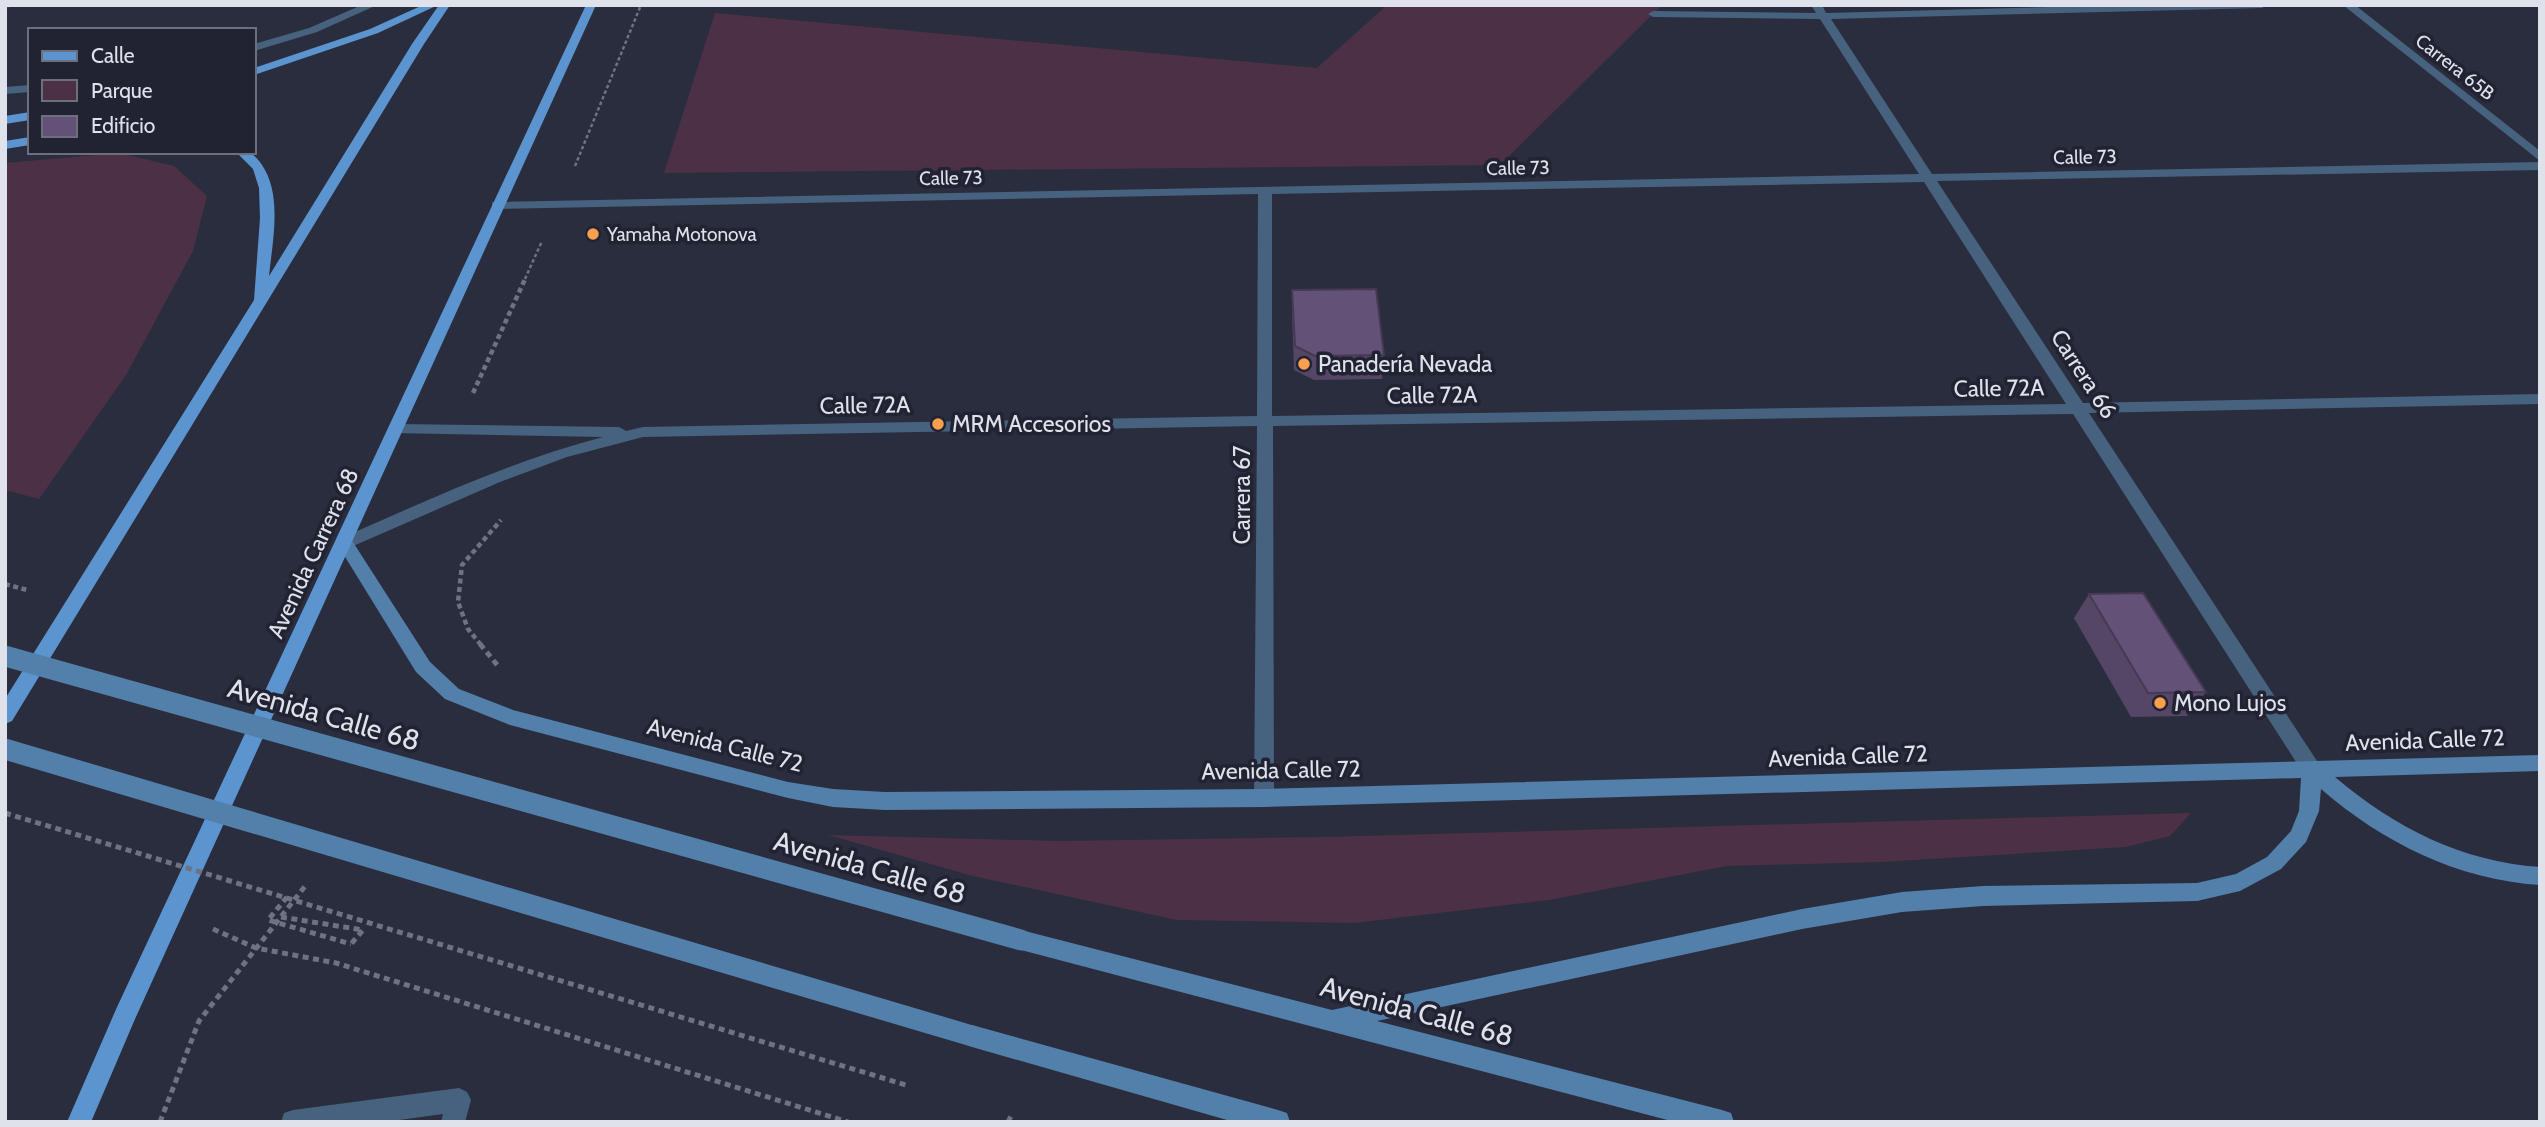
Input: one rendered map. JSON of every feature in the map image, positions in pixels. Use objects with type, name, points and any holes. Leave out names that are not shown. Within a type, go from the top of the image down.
[{"type":"main road","points":[[256,71],[374,31],[433,5]]},
{"type":"main road","points":[[5,716],[259,300],[445,5]]},
{"type":"main road","name":"Avenida Carrera 68","points":[[79,1122],[398,429],[497,205],[591,5]]},
{"type":"main road","points":[[5,120],[28,116]]},
{"type":"main road","points":[[5,145],[28,141]]},
{"type":"main road","points":[[245,154],[255,162],[264,177],[267,197],[259,300]]},
{"type":"main road","name":"Avenida Calle 72","points":[[345,542],[423,667],[452,694],[510,717],[788,790],[833,798],[885,801],[1264,797],[2540,763]]},
{"type":"main road","name":"Avenida Calle 68","points":[[5,656],[1021,940],[1722,1122]]},
{"type":"main road","points":[[5,749],[972,1036],[1278,1122]]},
{"type":"main road","points":[[1334,1020],[1788,922],[1902,902],[1983,896],[2197,892],[2240,882],[2274,863],[2299,836],[2309,810],[2312,769]]},
{"type":"main road","name":"Avenida Calle 72","points":[[2312,769],[2363,811],[2412,840],[2465,862],[2527,876],[2540,876]]},
{"type":"street","points":[[256,47],[313,30],[372,5]]},
{"type":"street","points":[[1653,14],[2262,5]]},
{"type":"street","name":"Carrera 65B","points":[[2348,5],[2540,157]]},
{"type":"street","name":"Carrera 66","points":[[1819,11],[2312,769]]},
{"type":"street","points":[[5,91],[28,88]]},
{"type":"street","name":"Calle 73","points":[[497,205],[2540,166]]},
{"type":"street","name":"Carrera 67","points":[[1264,797],[1265,191]]},
{"type":"street","name":"Calle 72A","points":[[345,542],[506,473],[562,453],[643,432],[1264,420],[2078,410],[2540,399]]},
{"type":"street","points":[[398,429],[643,432]]},
{"type":"street","points":[[293,1122],[459,1100],[453,1122]]},
{"type":"path","points":[[575,167],[642,5]]},
{"type":"path","points":[[468,404],[541,242]]},
{"type":"path","points":[[500,668],[468,629],[458,602],[462,565],[508,513]]},
{"type":"path","points":[[5,584],[27,590]]},
{"type":"path","points":[[5,813],[906,1085]]},
{"type":"path","points":[[160,1122],[199,1021],[314,874]]},
{"type":"path","points":[[281,916],[363,930],[351,944],[268,920],[287,897]]},
{"type":"path","points":[[174,911],[256,948],[336,963],[848,1122]]},
{"type":"green space","points":[[1387,5],[1662,5],[1500,165],[664,173],[715,13],[1317,68]]},
{"type":"green space","points":[[123,154],[174,166],[207,196],[193,251],[126,375],[39,499],[5,490],[5,163]]},
{"type":"green space","points":[[2191,813],[2170,836],[2126,847],[1881,862],[1727,866],[1549,900],[1354,923],[1177,920],[973,876],[828,835],[1060,841],[1323,837]]},
{"type":"building","points":[[1376,289],[1384,355],[1315,356],[1295,346],[1292,290]]},
{"type":"building","points":[[2143,593],[2206,692],[2148,693],[2089,594]]},
{"type":"place","name":"Yamaha Motonova","points":[[593,234]]},
{"type":"place","name":"Panadería Nevada","points":[[1304,364]]},
{"type":"place","name":"MRM Accesorios","points":[[938,424]]},
{"type":"place","name":"Mono Lujos","points":[[2160,703]]}]
